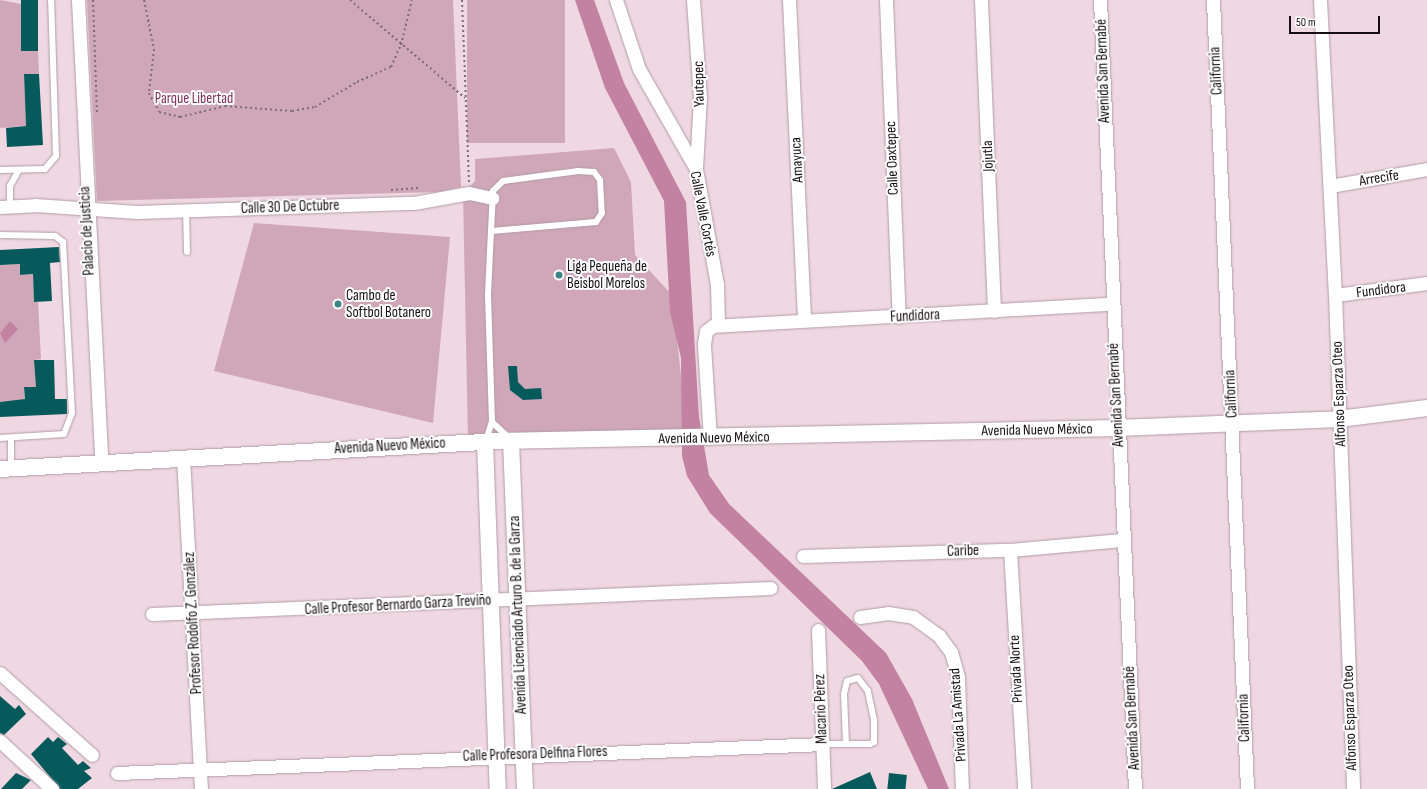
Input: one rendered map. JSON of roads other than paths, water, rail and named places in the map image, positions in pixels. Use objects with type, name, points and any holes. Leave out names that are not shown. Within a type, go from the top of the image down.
[{"type":"street","name":"Palacio de Justicia","points":[[78,0],[86,209],[100,462]]},
{"type":"street","name":"Calle Valle Cortés","points":[[616,0],[639,69],[696,168],[717,284],[718,324]]},
{"type":"street","name":"Yautepec","points":[[693,0],[700,97],[696,168]]},
{"type":"street","name":"Amayuca","points":[[789,0],[804,320]]},
{"type":"street","name":"Calle Oaxtepec","points":[[886,0],[899,317]]},
{"type":"street","name":"Jojutla","points":[[981,0],[994,311]]},
{"type":"street","name":"Avenida San Bernabé","points":[[1100,0],[1122,540],[1135,789]]},
{"type":"street","name":"California","points":[[1213,0],[1233,422],[1247,789]]},
{"type":"street","name":"Alfonso Esparza Oteo","points":[[1320,0],[1335,295],[1353,789]]},
{"type":"street","name":"Arrecife","points":[[1330,186],[1427,169]]},
{"type":"street","name":"Calle 30 De Octubre","points":[[5,206],[86,209],[186,210],[414,203],[469,193],[492,198]]},
{"type":"street","name":"Fundidora","points":[[1335,295],[1427,283]]},
{"type":"street","name":"Fundidora","points":[[718,324],[899,317],[1112,304]]},
{"type":"street","points":[[708,438],[704,338],[709,328],[718,324]]},
{"type":"street","name":"Avenida Nuevo México","points":[[6,468],[183,457],[511,441],[679,439],[1118,428],[1339,418],[1427,408]]},
{"type":"street","name":"Avenida Licenciado Arturo B. de la Garza","points":[[511,441],[525,789]]},
{"type":"street","name":"Avenida Licenciado Arturo B. de la Garza","points":[[485,442],[498,789]]},
{"type":"street","name":"Profesor Rodolfo Z. González","points":[[183,457],[194,613],[201,789]]},
{"type":"street","name":"Caribe","points":[[803,556],[1010,550],[1122,540]]},
{"type":"street","name":"Privada Norte","points":[[1010,550],[1024,789]]},
{"type":"street","name":"Calle Profesor Bernardo Garza Treviño","points":[[152,614],[491,601],[770,588]]},
{"type":"street","name":"Privada La Amistad","points":[[860,617],[888,613],[914,617],[939,636],[951,652],[958,677],[962,789]]},
{"type":"street","name":"Macario Pérez","points":[[818,630],[824,789]]},
{"type":"street","points":[[0,673],[92,755]]},
{"type":"street","points":[[0,741],[52,789]]},
{"type":"street","name":"Calle Profesora Delfina Flores","points":[[117,772],[497,755],[822,744]]},
{"type":"lane","points":[[0,170],[45,169],[56,156],[51,0]]},
{"type":"lane","points":[[5,206],[10,186],[19,170]]},
{"type":"lane","points":[[485,442],[492,422],[488,294],[492,198],[495,188],[510,178],[588,171],[600,180],[602,213],[590,224],[491,232]]},
{"type":"lane","points":[[186,210],[187,252]]},
{"type":"lane","points":[[0,235],[55,236],[62,242],[65,252],[71,423],[64,434],[0,438]]},
{"type":"lane","points":[[492,422],[511,441]]},
{"type":"lane","points":[[6,468],[11,438]]},
{"type":"lane","name":"Calle Profesora Delfina Flores","points":[[822,744],[846,744],[870,744],[876,737],[872,710],[865,684],[854,678],[847,681],[844,694],[846,744]]},
{"type":"place","name":"Liga Pequeña de Beisbol Morelos","points":[[559,275]]},
{"type":"place","name":"Cambo de Softbol Botanero","points":[[338,304]]},
{"type":"park label","name":"Parque Libertad","points":[[194,99]]}]
